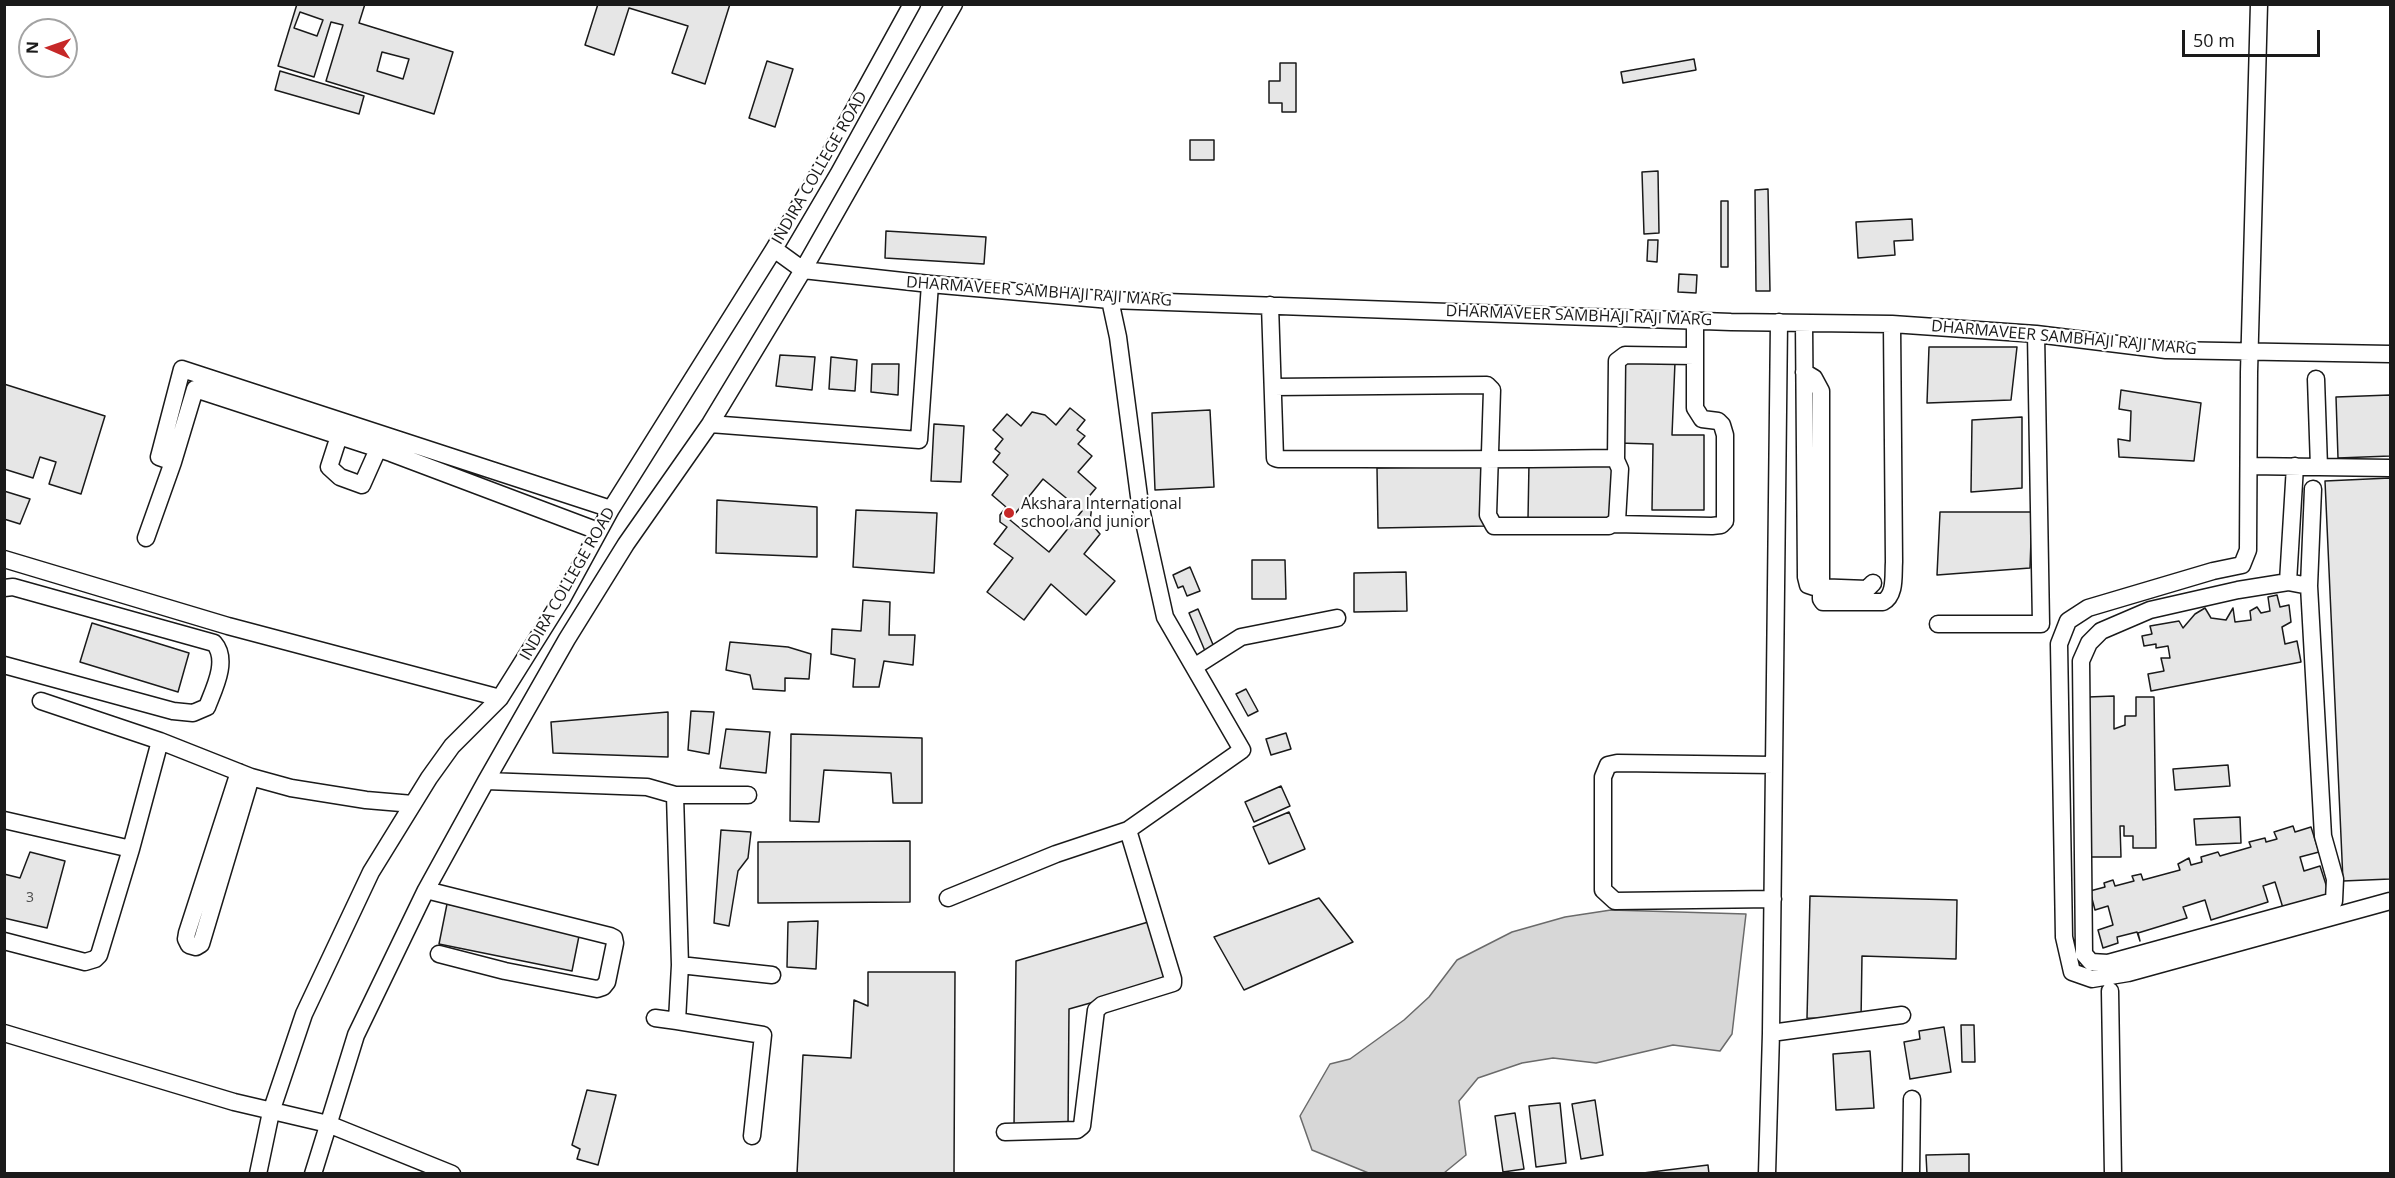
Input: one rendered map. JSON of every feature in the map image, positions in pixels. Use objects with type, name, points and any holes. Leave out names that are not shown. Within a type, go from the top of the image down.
[{"type":"street","name":"INDIRA COLLEGE ROAD","points":[[258,1173],[271,1112],[304,1014],[371,872],[452,746],[500,698],[562,599],[611,509],[774,249],[824,164],[912,4]]},
{"type":"street","name":"INDIRA COLLEGE ROAD","points":[[313,1173],[356,1035],[426,890],[567,639],[626,544],[710,424],[803,270],[954,4]]},
{"type":"street","points":[[2259,4],[2250,352],[2248,550],[2242,565],[2213,571],[2088,608],[2068,621],[2060,644],[2064,937],[2072,972],[2092,979],[2128,973],[2391,902]]},
{"type":"street","name":"DHARMAVEER SAMBHAJI RAJI MARG","points":[[774,249],[803,270],[1110,300],[1695,321],[1892,324],[2036,334],[2166,350],[2391,354]]},
{"type":"street","points":[[710,424],[920,440],[930,284]]},
{"type":"street","points":[[948,898],[1056,854],[1128,830],[1242,750],[1165,617],[1162,607],[1140,504],[1118,337],[1110,300]]},
{"type":"street","points":[[1270,305],[1274,454],[1278,459],[1611,458],[1616,460]]},
{"type":"street","points":[[1273,387],[1487,385],[1492,390],[1488,515],[1494,526],[1721,525],[1725,521],[1725,435],[1722,424],[1702,420],[1695,408],[1695,321]]},
{"type":"street","points":[[1767,1173],[1773,899],[1779,322]]},
{"type":"street","points":[[1804,322],[1804,372],[1814,378],[1821,391],[1821,599],[1824,602],[1883,602],[1891,593],[1894,562],[1892,324]]},
{"type":"street","points":[[1938,624],[2041,624],[2036,334]]},
{"type":"street","points":[[1614,525],[1618,516],[1620,479],[1620,469],[1616,460],[1617,361],[1625,355],[1695,356]]},
{"type":"street","points":[[173,462],[159,457],[182,369],[388,446],[598,531]]},
{"type":"street","points":[[2316,379],[2319,467]]},
{"type":"street","points":[[146,538],[173,462],[195,389],[339,436],[388,446],[611,509]]},
{"type":"street","points":[[339,436],[329,467],[340,477],[362,485],[388,446]]},
{"type":"street","points":[[2248,465],[2391,468]]},
{"type":"street","points":[[2288,582],[2295,466]]},
{"type":"street","points":[[2309,586],[2288,582],[2238,590],[2150,610],[2101,631],[2089,643],[2081,662],[2084,954],[2091,962],[2108,963],[2334,901],[2335,879],[2323,836],[2309,586],[2313,489]]},
{"type":"street","points":[[4,559],[228,626],[500,698]]},
{"type":"street","points":[[48,597],[55,574]]},
{"type":"street","points":[[1821,588],[1867,589],[1873,583]]},
{"type":"street","points":[[4,588],[13,587],[214,643],[220,650]]},
{"type":"street","points":[[1194,667],[1241,637],[1337,618]]},
{"type":"street","points":[[4,665],[173,711],[194,713],[207,707],[215,685],[221,658],[220,650],[228,626]]},
{"type":"street","points":[[41,701],[160,741],[245,775],[291,789],[366,801],[413,804]]},
{"type":"street","points":[[4,941],[85,962],[99,955],[160,741]]},
{"type":"street","points":[[1773,899],[1615,901],[1608,896],[1603,890],[1603,777],[1608,765],[1617,763],[1774,765]]},
{"type":"street","points":[[245,775],[201,944],[189,945],[186,939],[187,933],[245,775]]},
{"type":"street","points":[[486,781],[647,787],[675,795],[748,795]]},
{"type":"street","points":[[675,795],[680,965],[677,1021]]},
{"type":"street","points":[[4,820],[131,849]]},
{"type":"street","points":[[1005,1132],[1077,1130],[1082,1126],[1096,1010],[1102,1005],[1173,983],[1128,830]]},
{"type":"street","points":[[426,890],[610,936],[614,938],[615,943],[606,982],[603,987],[597,989],[505,971],[439,954]]},
{"type":"street","points":[[680,965],[772,975]]},
{"type":"street","points":[[2110,991],[2113,1173]]},
{"type":"street","points":[[1771,1033],[1902,1015]]},
{"type":"street","points":[[655,1018],[763,1035],[752,1136]]},
{"type":"street","points":[[4,1033],[271,1112],[328,1124],[452,1173]]},
{"type":"street","points":[[1911,1173],[1912,1099]]},
{"type":"shaded area","points":[[1611,910],[1746,914],[1732,1034],[1720,1051],[1673,1045],[1596,1063],[1553,1058],[1522,1063],[1478,1078],[1459,1101],[1466,1155],[1444,1173],[1371,1174],[1312,1150],[1300,1116],[1330,1064],[1350,1059],[1404,1020],[1429,997],[1457,960],[1512,932],[1565,917]]},
{"type":"building","points":[[297,4],[365,4],[359,23],[453,52],[434,114],[326,81],[343,25],[331,22],[314,77],[278,66]],"holes":[[[300,12],[323,20],[317,36],[294,28]],[[382,52],[409,59],[403,79],[377,71]]]},
{"type":"building","points":[[598,4],[730,4],[705,84],[672,73],[688,26],[629,8],[614,55],[585,45]]},
{"type":"building","points":[[1694,59],[1696,70],[1623,83],[1621,72]]},
{"type":"building","points":[[767,61],[793,69],[775,127],[749,118]]},
{"type":"building","points":[[1280,63],[1296,63],[1296,112],[1282,112],[1282,103],[1269,103],[1269,81],[1280,81]]},
{"type":"building","points":[[280,71],[364,96],[359,114],[275,90]]},
{"type":"building","points":[[1190,140],[1214,140],[1214,160],[1190,160]]},
{"type":"building","points":[[1658,171],[1659,233],[1644,234],[1642,172]]},
{"type":"building","points":[[1768,189],[1770,291],[1756,291],[1755,190]]},
{"type":"building","points":[[1721,201],[1728,201],[1728,267],[1721,267]]},
{"type":"building","points":[[1912,219],[1913,240],[1894,241],[1895,255],[1858,258],[1856,222]]},
{"type":"building","points":[[886,231],[986,237],[984,264],[885,258]]},
{"type":"building","points":[[1648,240],[1658,240],[1657,262],[1647,261]]},
{"type":"building","points":[[1679,274],[1697,275],[1696,293],[1678,292]]},
{"type":"building","points":[[1929,347],[2017,347],[2011,400],[1927,403]]},
{"type":"building","points":[[780,355],[815,357],[812,390],[776,386]]},
{"type":"building","points":[[831,357],[857,360],[855,391],[829,389]]},
{"type":"building","points":[[1621,360],[1675,362],[1672,435],[1704,435],[1704,510],[1652,510],[1653,444],[1618,443]]},
{"type":"building","points":[[872,364],[899,364],[898,395],[871,392]]},
{"type":"building","points":[[4,384],[105,416],[81,494],[49,484],[56,462],[40,457],[33,478],[4,469]]},
{"type":"building","points":[[2121,390],[2201,403],[2194,461],[2119,457],[2118,439],[2130,441],[2131,411],[2119,409]]},
{"type":"building","points":[[2390,395],[2390,456],[2338,458],[2336,397]]},
{"type":"building","name":"Akshara International school and junior","points":[[1070,408],[1085,420],[1077,430],[1085,436],[1078,444],[1092,456],[1078,472],[1096,488],[1086,500],[1092,505],[1090,522],[1100,534],[1084,554],[1115,581],[1086,615],[1051,584],[1024,620],[987,592],[1013,558],[994,544],[1007,527],[1000,522],[1000,515],[1006,507],[992,495],[1008,475],[993,462],[1000,453],[995,449],[1003,439],[993,430],[1007,414],[1021,426],[1032,412],[1045,415],[1056,425]],"holes":[[[1043,479],[1082,511],[1049,552],[1010,520]]]},
{"type":"building","points":[[1210,410],[1214,487],[1155,490],[1152,413]]},
{"type":"building","points":[[2022,417],[2022,488],[1971,492],[1972,420]]},
{"type":"building","points":[[934,424],[964,426],[961,482],[931,481]]},
{"type":"building","points":[[1529,463],[1612,464],[1612,520],[1528,519]]},
{"type":"building","points":[[1484,466],[1486,526],[1378,528],[1377,468]]},
{"type":"building","points":[[2390,478],[2390,879],[2343,881],[2325,481]]},
{"type":"building","points":[[4,491],[30,499],[20,524],[4,519]]},
{"type":"building","points":[[717,500],[817,507],[817,557],[716,553]]},
{"type":"building","points":[[856,510],[937,513],[934,573],[853,567]]},
{"type":"building","points":[[1940,512],[2032,512],[2030,568],[1937,575]]},
{"type":"building","points":[[1252,560],[1285,560],[1286,599],[1252,599]]},
{"type":"building","points":[[1190,567],[1200,591],[1187,596],[1183,586],[1178,588],[1173,575]]},
{"type":"building","points":[[1406,572],[1407,611],[1354,612],[1354,573]]},
{"type":"building","points":[[2277,595],[2280,607],[2289,605],[2291,622],[2282,627],[2285,644],[2297,641],[2301,662],[2151,691],[2148,674],[2164,671],[2161,658],[2170,658],[2168,646],[2156,648],[2156,644],[2144,646],[2142,636],[2152,634],[2150,626],[2179,621],[2183,628],[2195,614],[2205,608],[2211,618],[2226,620],[2233,608],[2235,622],[2251,620],[2250,611],[2257,607],[2261,613],[2270,611],[2268,597]]},
{"type":"building","points":[[863,600],[890,602],[889,635],[915,635],[913,665],[884,661],[879,687],[853,687],[855,659],[831,654],[832,629],[861,631]]},
{"type":"building","points":[[1198,609],[1214,647],[1205,651],[1189,613]]},
{"type":"building","points":[[92,623],[189,653],[178,692],[80,662]]},
{"type":"building","points":[[730,642],[788,647],[811,654],[809,679],[785,678],[785,691],[753,689],[750,675],[726,670]]},
{"type":"building","points":[[1246,689],[1258,711],[1248,716],[1236,694]]},
{"type":"building","points":[[2114,696],[2114,729],[2125,725],[2125,716],[2136,716],[2136,697],[2154,697],[2156,848],[2133,848],[2133,836],[2124,836],[2124,826],[2120,826],[2121,857],[2091,857],[2088,697]]},
{"type":"building","points":[[691,711],[714,712],[709,754],[688,750]]},
{"type":"building","points":[[668,712],[668,757],[553,753],[551,722]]},
{"type":"building","points":[[726,729],[770,732],[766,773],[720,768]]},
{"type":"building","points":[[1286,733],[1291,749],[1271,755],[1266,739]]},
{"type":"building","points":[[791,734],[922,738],[922,803],[893,803],[891,773],[824,770],[819,822],[790,821]]},
{"type":"building","points":[[2228,765],[2230,786],[2175,790],[2173,769]]},
{"type":"building","points":[[1281,786],[1290,806],[1254,822],[1245,802]]},
{"type":"building","points":[[1289,812],[1305,849],[1269,864],[1253,827]]},
{"type":"building","points":[[2240,817],[2241,843],[2196,845],[2194,819]]},
{"type":"building","points":[[2293,826],[2295,832],[2311,827],[2319,852],[2300,857],[2304,871],[2320,866],[2329,894],[2283,908],[2275,882],[2263,886],[2268,902],[2211,920],[2205,900],[2183,907],[2187,918],[2138,933],[2140,941],[2137,932],[2117,937],[2118,943],[2103,948],[2098,930],[2113,925],[2108,906],[2095,910],[2090,891],[2105,887],[2104,883],[2113,880],[2115,886],[2134,881],[2132,876],[2141,874],[2143,880],[2180,870],[2178,864],[2189,858],[2191,865],[2202,862],[2201,857],[2218,852],[2220,856],[2251,847],[2249,842],[2265,838],[2266,842],[2277,839],[2274,832]]},
{"type":"building","points":[[721,830],[751,832],[748,858],[738,871],[729,926],[714,923]]},
{"type":"building","points":[[910,841],[910,902],[758,903],[758,842]]},
{"type":"building","points":[[30,852],[65,861],[47,928],[4,918],[4,874],[20,878]]},
{"type":"building","points":[[1810,896],[1957,900],[1956,959],[1862,956],[1861,1020],[1807,1018]]},
{"type":"building","points":[[1319,898],[1353,942],[1244,990],[1214,937]]},
{"type":"building","points":[[447,904],[580,931],[572,971],[439,944]]},
{"type":"building","points":[[1155,920],[1172,980],[1069,1009],[1068,1128],[1014,1127],[1016,961]]},
{"type":"building","points":[[818,921],[816,969],[787,967],[788,922]]},
{"type":"building","points":[[868,972],[955,972],[954,1174],[797,1174],[803,1055],[851,1058],[854,1000],[868,1006]]},
{"type":"building","points":[[1961,1025],[1974,1025],[1975,1062],[1962,1062]]},
{"type":"building","points":[[1944,1027],[1951,1072],[1910,1079],[1904,1042],[1920,1039],[1919,1031]]},
{"type":"building","points":[[1870,1051],[1874,1108],[1836,1110],[1833,1054]]},
{"type":"building","points":[[587,1090],[616,1095],[598,1165],[577,1159],[580,1149],[572,1145]]},
{"type":"building","points":[[1595,1100],[1603,1155],[1581,1159],[1572,1104]]},
{"type":"building","points":[[1560,1103],[1566,1163],[1536,1167],[1529,1106]]},
{"type":"building","points":[[1515,1113],[1524,1169],[1503,1172],[1495,1116]]},
{"type":"building","points":[[1969,1154],[1969,1174],[1927,1174],[1926,1155]]},
{"type":"building","points":[[1708,1165],[1709,1174],[1635,1174]]},
{"type":"place","name":"Akshara International school and junior","points":[[1009,513]]}]
